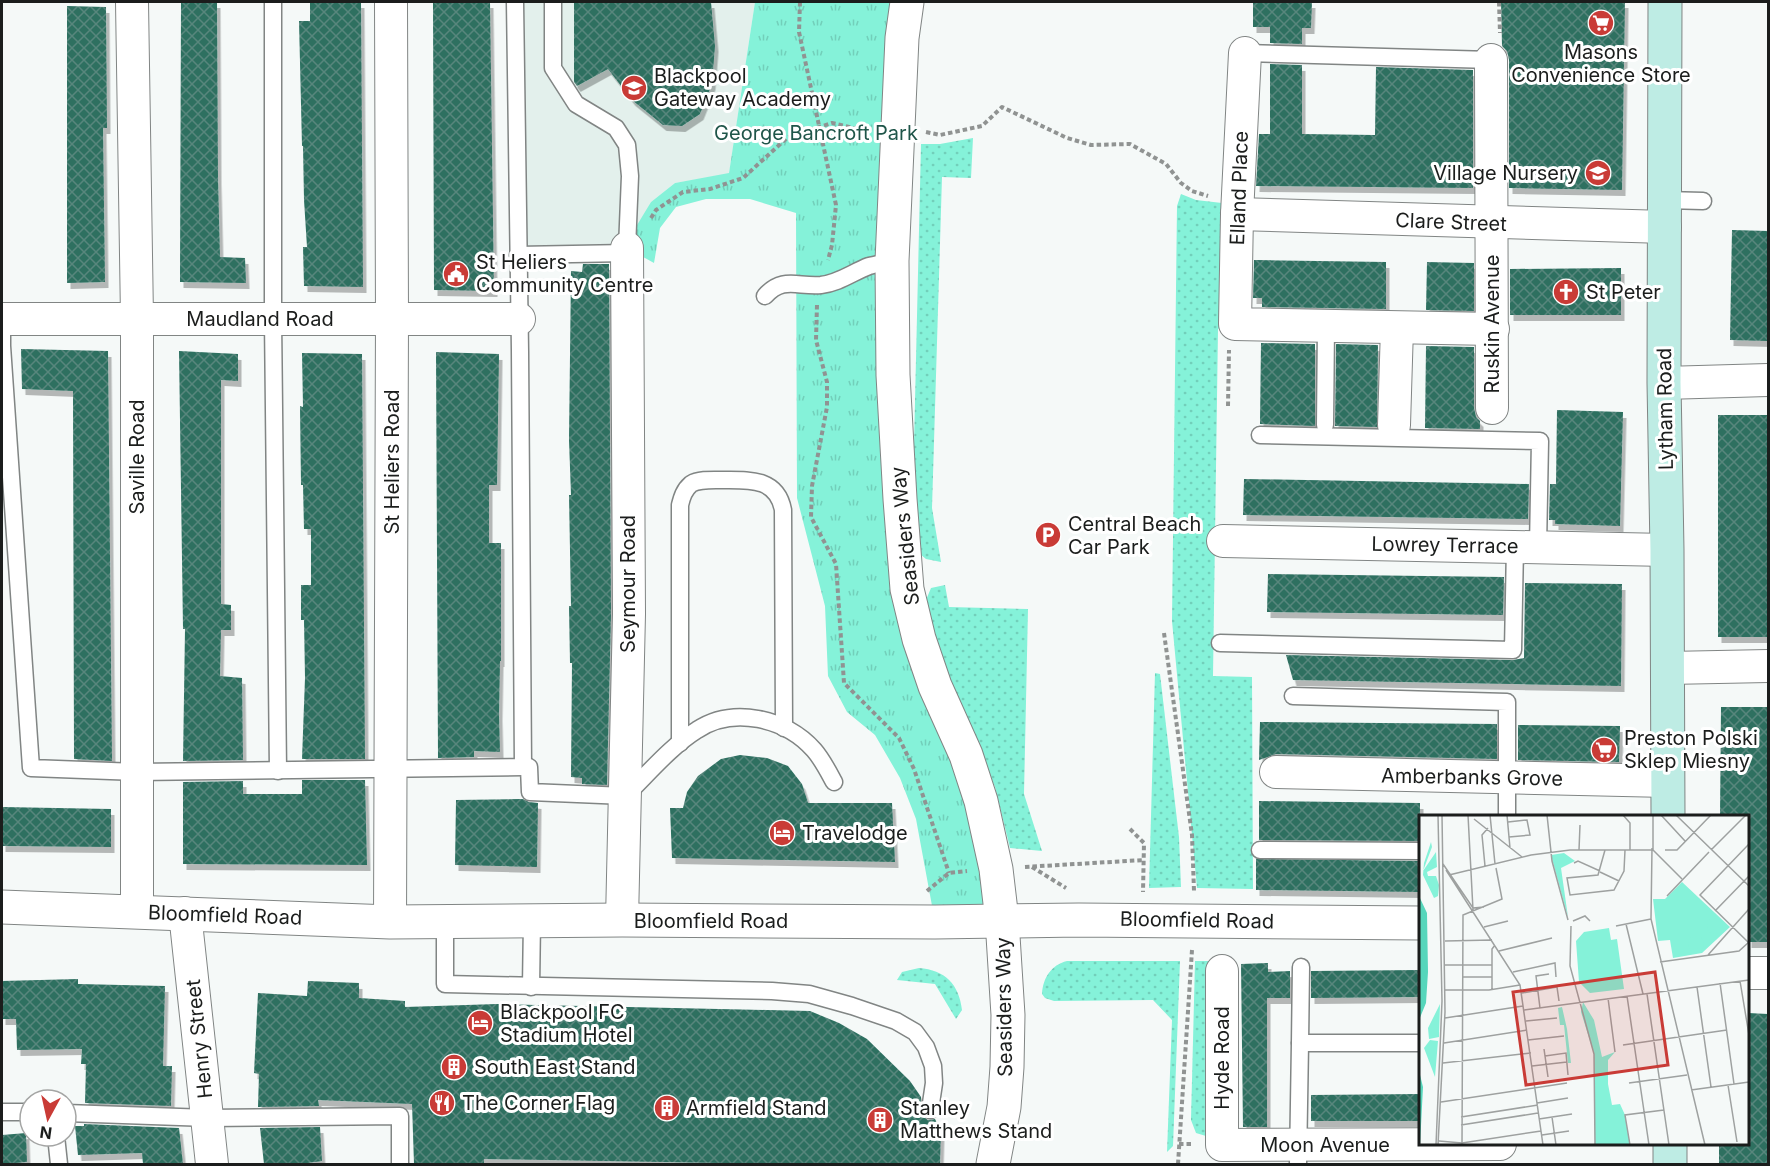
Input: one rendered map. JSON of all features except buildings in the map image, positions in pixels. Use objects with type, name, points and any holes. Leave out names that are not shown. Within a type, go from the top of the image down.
[{"type":"main road","name":"Lytham Road","points":[[1665,2],[1664,383],[1668,550],[1668,815]]},
{"type":"main road","points":[[1670,1145],[1670,1164]]},
{"type":"street","name":"Saville Road","points":[[132,2],[137,318],[137,912]]},
{"type":"street","name":"St Heliers Road","points":[[390,922],[392,769],[391,2]]},
{"type":"street","name":"Seasiders Way","points":[[907,2],[902,38],[892,261],[893,375],[907,589],[919,639],[935,686],[966,755],[981,801],[993,851],[1002,921],[1008,1015],[1004,1107],[993,1164]]},
{"type":"street","name":"Elland Place","points":[[1235,324],[1237,214],[1245,53]]},
{"type":"street","name":"Ruskin Avenue","points":[[1491,60],[1492,408]]},
{"type":"street","name":"Clare Street","points":[[1237,214],[1493,223],[1665,214]]},
{"type":"street","name":"Seymour Road","points":[[622,920],[629,614],[627,256]]},
{"type":"street","name":"Maudland Road","points":[[2,318],[519,320]]},
{"type":"street","points":[[1235,324],[1493,329]]},
{"type":"street","points":[[1394,425],[1396,328]]},
{"type":"street","points":[[1664,383],[1768,380]]},
{"type":"street","name":"Lowrey Terrace","points":[[1223,541],[1668,550]]},
{"type":"street","points":[[1668,668],[1768,666]]},
{"type":"street","name":"Amberbanks Grove","points":[[1276,772],[1667,781]]},
{"type":"street","name":"Bloomfield Road","points":[[2,907],[390,922],[1130,920],[1419,923]]},
{"type":"street","name":"Henry Street","points":[[185,913],[212,1164]]},
{"type":"street","name":"Hyde Road","points":[[1222,971],[1222,1145]]},
{"type":"street","points":[[1749,974],[1768,973]]},
{"type":"street","name":"Moon Avenue","points":[[1222,1145],[1298,1155],[1453,1145]]},
{"type":"street","points":[[1468,1145],[1468,1164]]},
{"type":"lane","points":[[273,2],[273,319],[279,771]]},
{"type":"lane","points":[[515,2],[523,767]]},
{"type":"lane","points":[[518,255],[627,256],[630,176],[627,145],[616,128],[576,104],[553,68],[553,2]]},
{"type":"lane","points":[[1245,53],[1491,60]]},
{"type":"lane","points":[[1665,214],[1703,201]]},
{"type":"lane","points":[[765,296],[773,287],[782,284],[821,285],[868,267],[892,261]]},
{"type":"lane","points":[[2,318],[3,370],[31,768],[137,772],[523,767],[529,768],[530,792],[625,796],[680,743],[697,730],[719,719],[744,717],[765,720],[801,738],[815,751],[834,782]]},
{"type":"lane","points":[[1325,425],[1326,326]]},
{"type":"lane","points":[[1220,643],[1513,650],[1540,441],[1260,435]]},
{"type":"lane","points":[[680,743],[680,505],[684,492],[692,483],[708,480],[752,480],[775,491],[780,498],[783,510],[784,728]]},
{"type":"lane","points":[[1293,696],[1507,702],[1507,815]]},
{"type":"lane","points":[[1260,850],[1419,851]]},
{"type":"lane","points":[[531,987],[532,921]]},
{"type":"lane","points":[[445,922],[445,984],[772,991],[809,994],[896,1021],[915,1032],[926,1047],[933,1066],[934,1083],[930,1110]]},
{"type":"lane","points":[[1298,1155],[1301,967]]},
{"type":"lane","points":[[1300,1043],[1419,1042]]},
{"type":"lane","points":[[2,1112],[18,1112]]},
{"type":"lane","points":[[78,1113],[208,1118],[400,1116],[400,1164]]},
{"type":"lane","points":[[57,1148],[59,1164]]},
{"type":"path","points":[[800,2],[799,32],[836,205],[832,245],[817,301],[816,340],[827,382],[827,407],[812,486],[811,517],[836,564],[844,684],[899,738],[914,769],[949,873]]},
{"type":"path","points":[[917,129],[940,135],[982,126],[1002,108],[1067,138],[1091,145],[1130,144],[1166,165],[1181,183],[1192,191],[1227,200],[1237,214]]},
{"type":"path","points":[[627,256],[656,210],[683,192],[710,189],[743,178],[788,137],[832,123],[858,129],[875,126]]},
{"type":"path","points":[[1228,406],[1229,330],[1235,324]]},
{"type":"path","points":[[1164,633],[1192,836],[1194,892]]},
{"type":"path","points":[[1130,829],[1144,843],[1143,893]]},
{"type":"path","points":[[1031,866],[1144,860]]},
{"type":"path","points":[[1178,1164],[1192,946]]},
{"type":"shaded area","name":"Blackpool Gateway Academy","points":[[524,2],[755,2],[729,174],[675,183],[651,202],[627,248],[527,248]]},
{"type":"green space","name":"George Bancroft Park","points":[[755,2],[907,2],[900,498],[1002,920],[935,922],[916,819],[900,778],[875,735],[847,712],[828,676],[825,606],[797,498],[796,213],[750,199],[706,199],[676,207],[660,228],[654,263],[627,248],[628,240],[651,202],[675,183],[729,173]]},
{"type":"green space","points":[[973,138],[971,178],[942,177],[932,508],[941,562],[926,559],[920,554],[913,488],[921,144],[940,144]]},
{"type":"green space","points":[[1181,194],[1196,200],[1222,203],[1228,216],[1225,323],[1218,329],[1213,676],[1252,677],[1253,889],[1197,888],[1172,621],[1177,206]]},
{"type":"green space","points":[[945,585],[949,607],[1028,609],[1024,794],[1042,851],[1010,848],[995,787],[951,684],[926,600],[931,588]]},
{"type":"green space","points":[[1155,673],[1160,674],[1179,837],[1181,887],[1149,888]]},
{"type":"green space","points":[[1067,961],[1180,961],[1173,1146],[1167,1152],[1172,1020],[1153,1000],[1054,1001],[1045,998],[1042,994],[1046,978],[1052,969]]},
{"type":"green space","points":[[1195,961],[1212,961],[1206,1136],[1196,1133],[1191,1120]]},
{"type":"green space","points":[[919,968],[943,975],[954,986],[962,1010],[956,1019],[935,984],[897,980],[902,972]]},
{"type":"place","name":"Masons Convenience Store","points":[[1601,23]]},
{"type":"place","name":"Blackpool Gateway Academy","points":[[634,88]]},
{"type":"place","name":"Village Nursery","points":[[1598,173]]},
{"type":"place","name":"St Heliers Community Centre","points":[[456,274]]},
{"type":"place","name":"St Peter","points":[[1566,292]]},
{"type":"place","name":"Central Beach Car Park","points":[[1048,535]]},
{"type":"place","name":"Preston Polski Sklep Miesny","points":[[1604,750]]},
{"type":"place","name":"Travelodge","points":[[782,833]]},
{"type":"place","name":"Blackpool FC Stadium Hotel","points":[[480,1023]]},
{"type":"place","name":"South East Stand","points":[[454,1067]]},
{"type":"place","name":"The Corner Flag","points":[[442,1103]]},
{"type":"place","name":"Armfield Stand","points":[[667,1108]]},
{"type":"place","name":"Stanley Matthews Stand","points":[[880,1120]]}]
